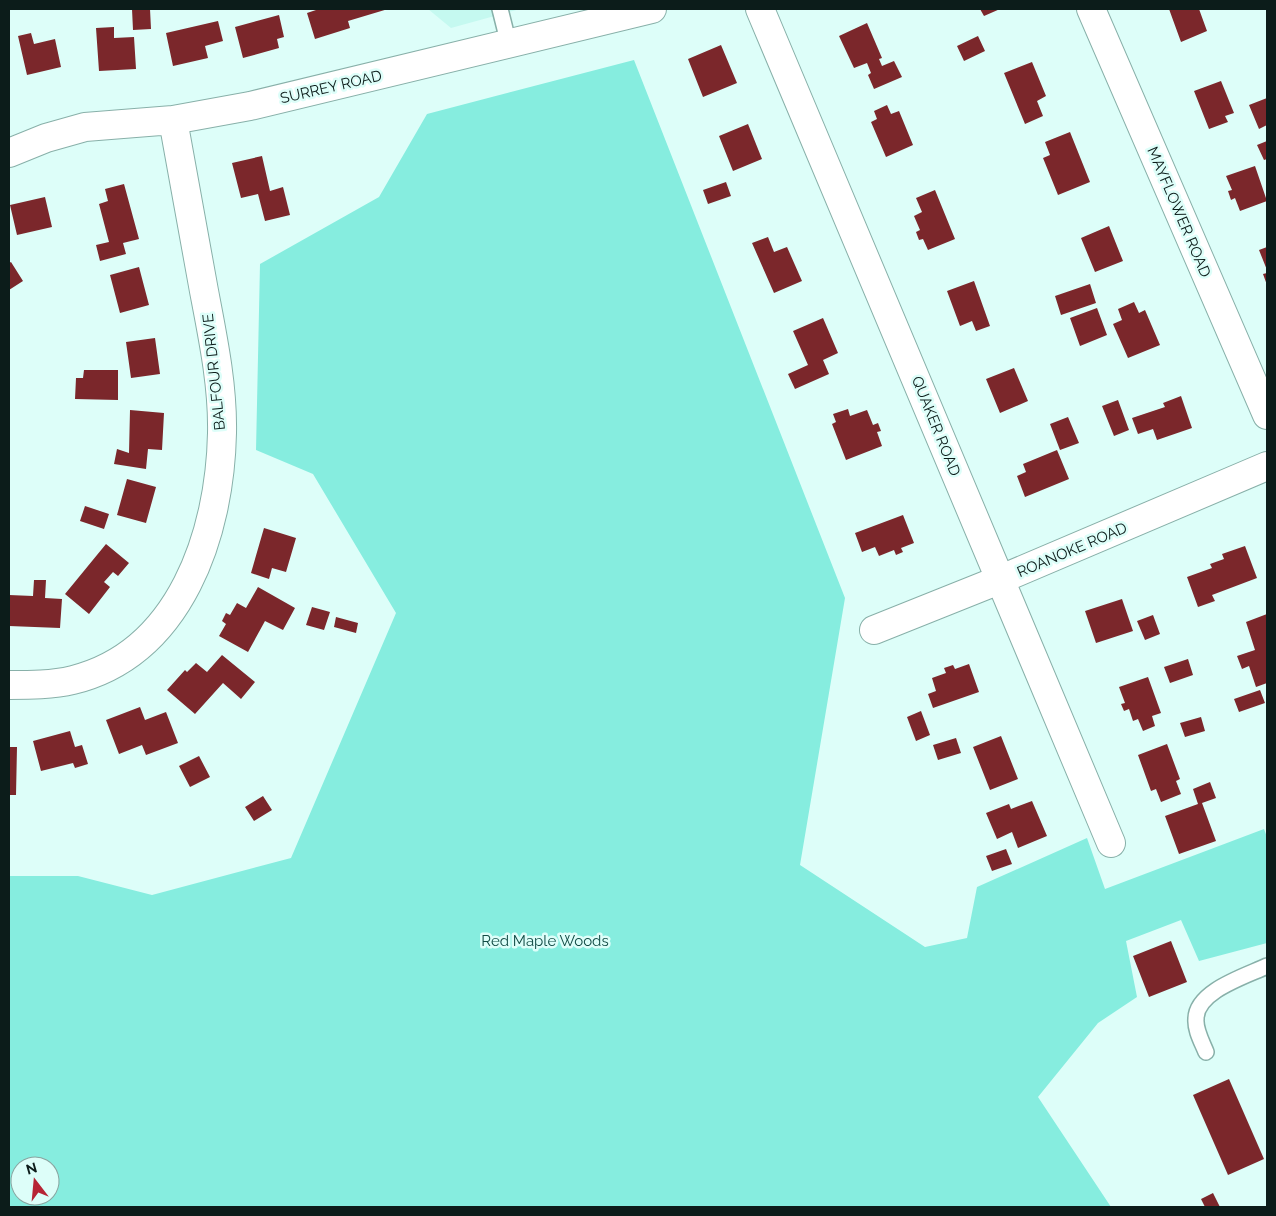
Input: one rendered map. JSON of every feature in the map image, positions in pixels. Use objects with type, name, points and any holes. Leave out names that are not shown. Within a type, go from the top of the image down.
[{"type":"street","name":"SURREY ROAD","points":[[9,153],[46,138],[85,127],[173,120],[250,106],[652,9]]},
{"type":"street","name":"QUAKER ROAD","points":[[760,9],[1111,843]]},
{"type":"street","name":"MAYFLOWER ROAD","points":[[1091,9],[1267,415]]},
{"type":"street","name":"BALFOUR DRIVE","points":[[9,686],[72,680],[105,668],[120,659],[138,646],[169,615],[187,587],[202,552],[220,458],[221,406],[215,352],[173,120]]},
{"type":"street","name":"ROANOKE ROAD","points":[[874,630],[999,580],[1267,466]]},
{"type":"lane","points":[[500,9],[509,45]]},
{"type":"lane","points":[[1206,1052],[1195,1018],[1200,1004],[1208,994],[1267,966]]},
{"type":"shaded area","points":[[428,9],[520,9],[451,28]]},
{"type":"green space","name":"Red Maple Woods","points":[[634,60],[845,598],[800,865],[925,947],[967,938],[977,887],[1087,838],[1105,889],[1264,829],[1267,837],[1267,943],[1199,961],[1181,920],[1126,941],[1137,997],[1098,1023],[1038,1097],[1111,1207],[9,1207],[9,876],[78,876],[152,895],[291,858],[396,613],[313,474],[256,450],[260,264],[379,197],[427,114]]},
{"type":"building","points":[[132,9],[150,9],[151,29],[133,30]]},
{"type":"building","points":[[319,9],[388,9],[348,21],[350,28],[315,39],[307,13]]},
{"type":"building","points":[[980,9],[1000,9],[984,16]]},
{"type":"building","points":[[1169,9],[1199,9],[1207,31],[1181,42]]},
{"type":"building","points":[[279,15],[284,37],[277,39],[279,48],[243,58],[235,27]]},
{"type":"building","points":[[218,21],[223,41],[205,46],[208,58],[173,66],[166,33]]},
{"type":"building","points":[[867,23],[882,58],[879,59],[882,66],[894,61],[902,77],[874,89],[868,75],[871,73],[867,63],[854,68],[839,36]]},
{"type":"building","points":[[114,27],[114,38],[134,37],[136,69],[99,71],[96,28]]},
{"type":"building","points":[[31,33],[34,44],[55,39],[61,67],[27,75],[18,36]]},
{"type":"building","points":[[978,36],[985,51],[964,61],[957,46]]},
{"type":"building","points":[[721,45],[737,83],[703,97],[688,59]]},
{"type":"building","points":[[1032,62],[1046,96],[1037,101],[1043,116],[1025,124],[1004,73]]},
{"type":"building","points":[[1221,81],[1234,113],[1225,116],[1228,122],[1209,129],[1194,91]]},
{"type":"building","points":[[1267,98],[1267,125],[1259,129],[1249,105]]},
{"type":"building","points":[[887,105],[891,114],[899,111],[913,145],[886,157],[871,122],[877,119],[874,111]]},
{"type":"building","points":[[748,124],[762,159],[733,171],[719,136]]},
{"type":"building","points":[[1070,132],[1090,182],[1058,195],[1043,158],[1050,155],[1045,142]]},
{"type":"building","points":[[1267,141],[1267,159],[1264,160],[1257,145]]},
{"type":"building","points":[[262,156],[270,191],[283,187],[290,215],[265,221],[258,194],[241,198],[232,163]]},
{"type":"building","points":[[1255,166],[1267,201],[1240,211],[1235,198],[1231,200],[1228,191],[1232,190],[1226,176]]},
{"type":"building","points":[[726,182],[731,196],[708,204],[703,190]]},
{"type":"building","points":[[124,184],[139,239],[123,243],[126,254],[100,261],[96,245],[109,242],[99,204],[108,201],[105,189]]},
{"type":"building","points":[[935,190],[955,239],[928,250],[923,239],[919,240],[916,232],[920,230],[914,216],[922,212],[916,198]]},
{"type":"building","points":[[45,197],[52,227],[17,235],[10,205]]},
{"type":"building","points":[[1109,226],[1123,261],[1095,272],[1081,238]]},
{"type":"building","points":[[768,237],[774,252],[787,247],[802,281],[774,293],[752,243]]},
{"type":"building","points":[[1267,247],[1267,270],[1259,250]]},
{"type":"building","points":[[11,262],[23,281],[9,290],[9,263]]},
{"type":"building","points":[[139,267],[149,305],[120,313],[110,275]]},
{"type":"building","points":[[1267,273],[1267,285],[1263,274]]},
{"type":"building","points":[[974,281],[990,326],[976,331],[972,321],[960,326],[947,291]]},
{"type":"building","points":[[1090,284],[1096,303],[1061,315],[1055,296]]},
{"type":"building","points":[[1134,302],[1139,313],[1145,310],[1160,345],[1128,358],[1113,324],[1122,320],[1118,309]]},
{"type":"building","points":[[1097,308],[1107,335],[1080,346],[1070,318]]},
{"type":"building","points":[[823,318],[838,353],[823,360],[829,374],[795,389],[788,374],[808,365],[793,331]]},
{"type":"building","points":[[155,338],[160,374],[131,378],[126,342]]},
{"type":"building","points":[[1014,368],[1028,401],[1000,413],[986,379]]},
{"type":"building","points":[[84,370],[118,370],[118,400],[75,399],[76,378],[83,378]]},
{"type":"building","points":[[1181,396],[1192,428],[1157,440],[1153,429],[1138,434],[1132,418],[1165,407],[1163,403]]},
{"type":"building","points":[[1118,400],[1129,430],[1114,436],[1102,406]]},
{"type":"building","points":[[848,409],[850,416],[867,410],[873,425],[878,423],[881,431],[877,432],[882,446],[846,460],[832,424],[836,422],[833,414]]},
{"type":"building","points":[[130,410],[164,413],[162,450],[148,449],[146,469],[114,464],[117,449],[129,453]]},
{"type":"building","points":[[1068,417],[1079,443],[1060,450],[1050,424]]},
{"type":"building","points":[[1057,450],[1069,479],[1025,497],[1017,476],[1026,472],[1023,464]]},
{"type":"building","points":[[127,479],[156,487],[146,523],[117,515]]},
{"type":"building","points":[[85,506],[109,514],[104,529],[80,521]]},
{"type":"building","points":[[903,515],[914,543],[901,548],[903,552],[896,555],[894,550],[879,556],[875,547],[862,552],[855,533]]},
{"type":"building","points":[[264,528],[296,538],[286,572],[272,568],[269,579],[251,573]]},
{"type":"building","points":[[106,544],[129,563],[118,576],[113,572],[104,582],[110,587],[89,614],[65,594]]},
{"type":"building","points":[[1245,546],[1257,578],[1212,595],[1215,601],[1198,607],[1187,577],[1212,568],[1210,564],[1224,559],[1222,554]]},
{"type":"building","points":[[34,580],[46,580],[45,598],[62,599],[60,628],[9,626],[9,595],[33,596]]},
{"type":"building","points":[[258,587],[295,608],[283,630],[265,621],[248,652],[219,636],[226,624],[222,621],[226,613],[230,615],[237,603],[246,608]]},
{"type":"building","points":[[1122,599],[1133,631],[1096,643],[1085,611]]},
{"type":"building","points":[[312,607],[330,612],[324,630],[306,625]]},
{"type":"building","points":[[1267,614],[1267,683],[1256,687],[1249,666],[1242,669],[1237,656],[1255,650],[1246,622]]},
{"type":"building","points":[[1153,615],[1160,634],[1145,640],[1137,621]]},
{"type":"building","points":[[336,617],[358,623],[356,633],[334,627]]},
{"type":"building","points":[[222,655],[255,682],[241,699],[223,683],[195,714],[167,690],[185,670],[187,672],[196,663],[207,672]]},
{"type":"building","points":[[1188,659],[1193,675],[1170,683],[1164,667]]},
{"type":"building","points":[[969,664],[979,692],[933,708],[928,694],[936,691],[932,678],[946,673],[944,668],[953,665],[955,669]]},
{"type":"building","points":[[1148,677],[1161,713],[1152,716],[1155,726],[1143,731],[1138,719],[1133,721],[1129,709],[1124,711],[1121,704],[1125,703],[1119,687]]},
{"type":"building","points":[[1260,690],[1265,703],[1239,712],[1234,699]]},
{"type":"building","points":[[140,707],[145,720],[166,712],[178,743],[146,755],[142,745],[119,754],[106,720]]},
{"type":"building","points":[[921,711],[930,735],[916,741],[907,717]]},
{"type":"building","points":[[1201,717],[1205,731],[1185,737],[1180,723]]},
{"type":"building","points":[[70,731],[75,747],[82,745],[88,764],[75,768],[73,763],[41,771],[33,741]]},
{"type":"building","points":[[1001,736],[1018,779],[990,790],[973,747]]},
{"type":"building","points":[[956,738],[961,753],[938,760],[933,745]]},
{"type":"building","points":[[1167,744],[1180,779],[1176,781],[1181,794],[1161,802],[1156,789],[1151,791],[1138,755]]},
{"type":"building","points":[[9,747],[17,747],[16,795],[9,795]]},
{"type":"building","points":[[199,756],[210,777],[190,787],[179,766]]},
{"type":"building","points":[[1210,782],[1216,798],[1202,803],[1216,841],[1179,854],[1165,816],[1198,804],[1193,789]]},
{"type":"building","points":[[263,796],[272,810],[254,821],[245,807]]},
{"type":"building","points":[[1032,801],[1047,836],[1018,848],[1012,832],[997,839],[986,813],[1009,804],[1011,809]]},
{"type":"building","points":[[1006,849],[1012,864],[992,871],[986,856]]},
{"type":"building","points":[[1171,941],[1187,982],[1149,997],[1133,956]]},
{"type":"building","points":[[1229,1079],[1264,1159],[1228,1175],[1193,1095]]},
{"type":"building","points":[[1213,1193],[1220,1207],[1205,1207],[1201,1199]]}]
